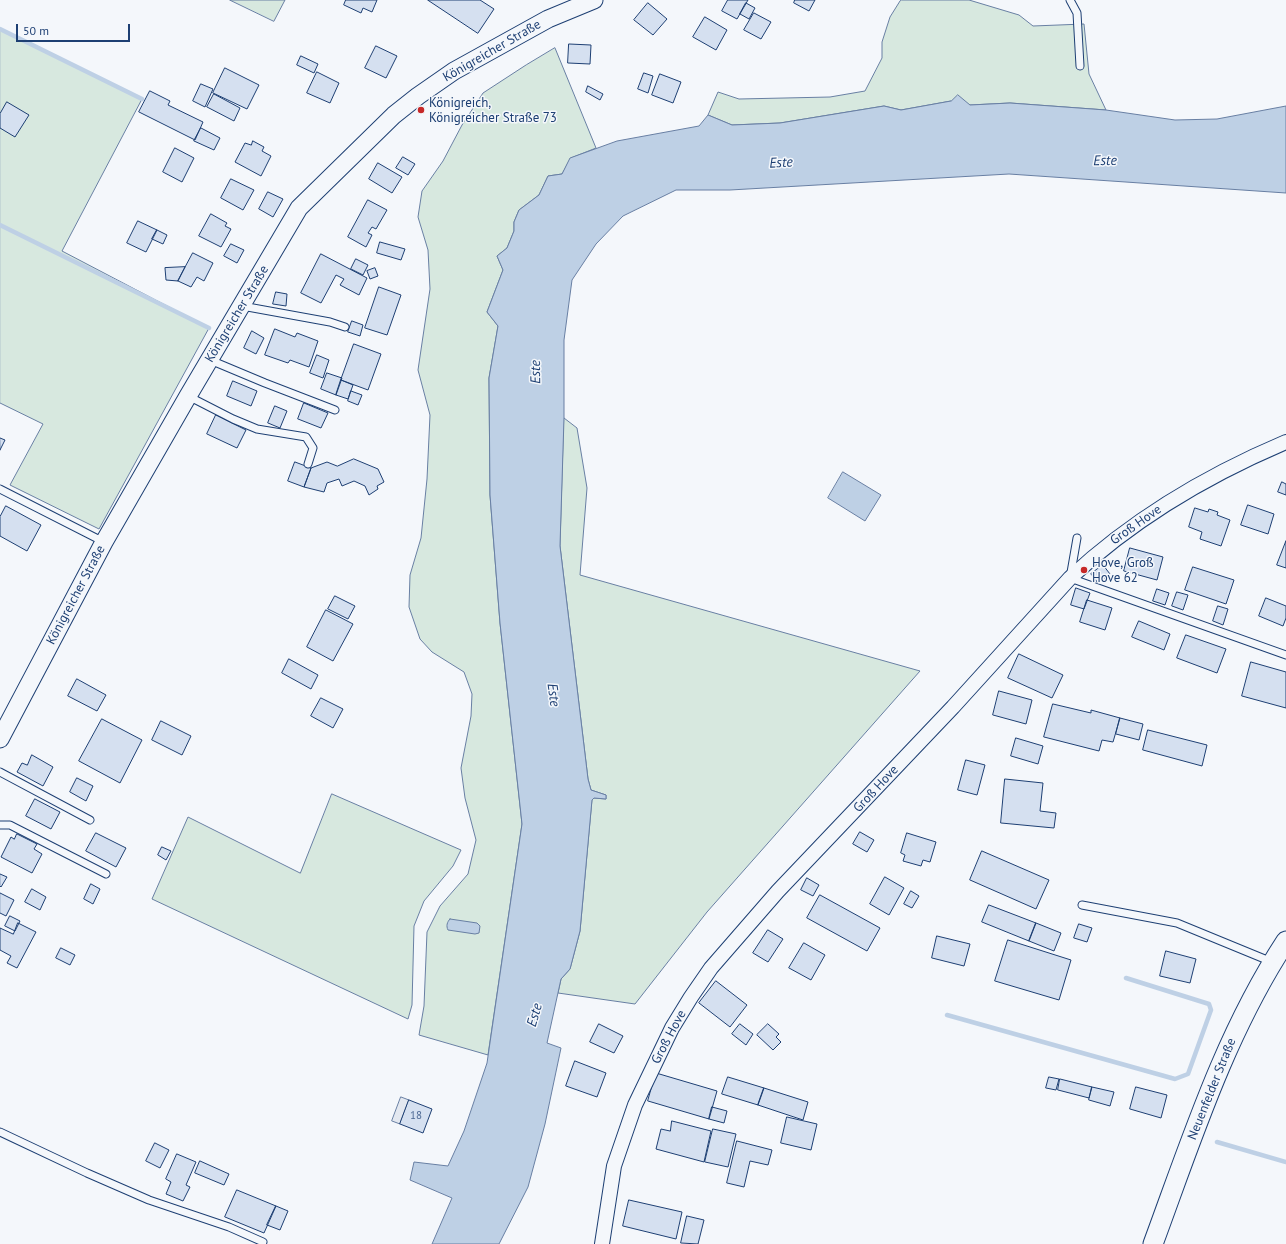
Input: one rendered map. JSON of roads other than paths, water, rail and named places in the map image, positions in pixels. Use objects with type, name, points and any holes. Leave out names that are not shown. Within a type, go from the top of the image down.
[{"type":"main road","name":"Neuenfelder Straße","points":[[1153,1244],[1220,1065],[1240,1020],[1272,962],[1286,941]]},
{"type":"street","name":"Königreicher Straße","points":[[0,739],[104,542],[188,396],[300,208],[394,115],[418,96],[454,71],[548,19],[594,0]]},
{"type":"street","name":"Groß Hove","points":[[602,1244],[614,1166],[635,1105],[672,1028],[711,968],[778,891],[953,707],[1090,558],[1158,509],[1225,471],[1286,442]]},
{"type":"lane","points":[[1070,0],[1077,13],[1080,66]]},
{"type":"lane","points":[[242,306],[330,322],[345,327]]},
{"type":"lane","points":[[210,360],[335,410]]},
{"type":"lane","points":[[188,396],[257,429],[306,437],[313,448],[308,464]]},
{"type":"lane","points":[[0,489],[104,542]]},
{"type":"lane","points":[[1077,538],[1070,578],[1286,655]]},
{"type":"lane","points":[[0,772],[90,820]]},
{"type":"lane","points":[[0,825],[10,825],[106,874]]},
{"type":"lane","points":[[1082,905],[1177,923],[1272,962]]},
{"type":"lane","points":[[0,1132],[149,1200],[229,1227],[263,1242]]},
{"type":"water","name":"Este","points":[[958,95],[970,105],[1010,103],[1106,110],[1175,120],[1217,119],[1286,106],[1286,193],[1009,174],[730,190],[676,190],[623,216],[596,244],[572,280],[564,340],[564,418],[560,546],[588,779],[591,790],[606,795],[606,799],[594,798],[592,800],[580,931],[570,969],[561,979],[547,1043],[561,1048],[545,1124],[528,1187],[499,1244],[432,1244],[452,1198],[410,1180],[414,1162],[448,1166],[464,1131],[487,1063],[522,824],[500,623],[490,495],[489,378],[498,326],[487,312],[503,270],[497,256],[507,248],[514,231],[514,222],[519,210],[539,195],[548,176],[562,174],[570,158],[617,141],[699,126],[708,115],[732,125],[780,123],[884,106],[901,110],[951,101]]},
{"type":"water","points":[[843,472],[881,495],[865,521],[828,498]]},
{"type":"water","points":[[450,919],[477,923],[480,926],[479,933],[475,934],[448,930],[447,924]]},
{"type":"waterway","points":[[0,29],[142,99]]},
{"type":"waterway","points":[[0,225],[209,328]]},
{"type":"waterway","points":[[947,1015],[1175,1079],[1188,1074],[1211,1010],[1209,1004],[1126,978]]},
{"type":"waterway","points":[[1217,1142],[1286,1162]]},
{"type":"place","name":"Königreich, Königreicher Straße 73","points":[[421,110]]},
{"type":"place","name":"Hove, Groß Hove 62","points":[[1084,570]]}]
